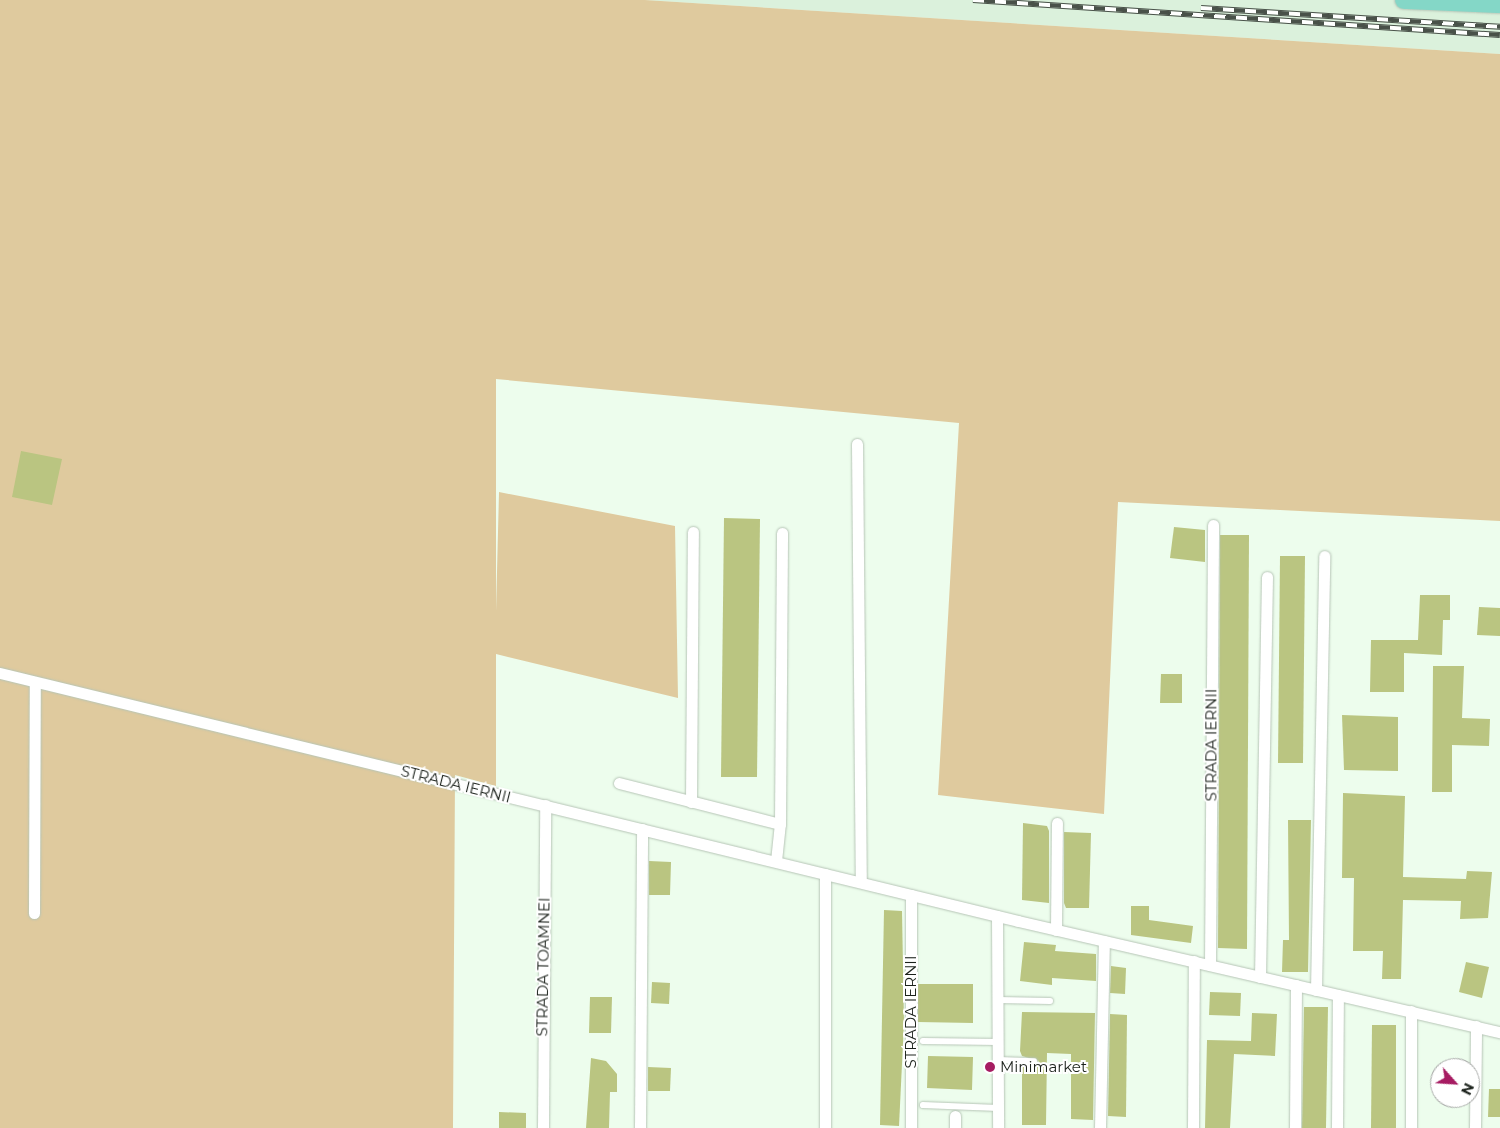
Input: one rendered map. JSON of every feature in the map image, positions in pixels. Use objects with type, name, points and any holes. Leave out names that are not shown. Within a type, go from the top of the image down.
[{"type":"main road","points":[[1404,0],[1500,4]]},
{"type":"street","points":[[857,444],[861,882]]},
{"type":"street","name":"STRADA IERNII","points":[[1210,965],[1213,525]]},
{"type":"street","points":[[691,802],[693,532]]},
{"type":"street","points":[[776,861],[780,824],[782,533]]},
{"type":"street","points":[[1316,990],[1324,556]]},
{"type":"street","points":[[1260,977],[1267,577]]},
{"type":"street","name":"STRADA IERNII","points":[[0,673],[997,916],[1500,1032]]},
{"type":"street","points":[[34,913],[35,682]]},
{"type":"street","points":[[618,784],[780,824]]},
{"type":"street","name":"STRADA TOAMNEI","points":[[543,1128],[545,805]]},
{"type":"street","points":[[1056,930],[1057,823]]},
{"type":"street","points":[[640,1128],[642,829]]},
{"type":"street","points":[[825,874],[825,1128]]},
{"type":"street","name":"STRADA IERNII","points":[[911,895],[911,1128]]},
{"type":"street","points":[[997,916],[998,1128]]},
{"type":"street","points":[[1100,1128],[1104,941]]},
{"type":"street","points":[[1193,1128],[1194,961]]},
{"type":"street","points":[[1295,1128],[1296,985]]},
{"type":"street","points":[[1337,1128],[1338,995]]},
{"type":"street","points":[[1411,1011],[1411,1128]]},
{"type":"street","points":[[1475,1128],[1476,1026]]},
{"type":"street","points":[[955,1116],[955,1128]]},
{"type":"lane","points":[[998,1000],[1050,1001]]},
{"type":"lane","points":[[923,1041],[998,1042]]},
{"type":"lane","points":[[998,1060],[1034,1061]]},
{"type":"lane","points":[[923,1106],[998,1108]]},
{"type":"shaded area","points":[[0,0],[645,0],[1500,54],[1500,521],[1118,502],[1104,814],[938,795],[959,423],[496,379],[496,612],[499,492],[675,526],[678,698],[496,654],[496,786],[455,775],[453,1128],[0,1128]]},
{"type":"shaded area","points":[[645,0],[1500,0],[1500,54]]},
{"type":"building","points":[[21,451],[62,459],[52,505],[12,497]]},
{"type":"building","points":[[724,518],[760,519],[757,777],[721,777]]},
{"type":"building","points":[[1174,527],[1205,530],[1205,562],[1170,558]]},
{"type":"building","points":[[1220,535],[1249,535],[1247,949],[1218,948]]},
{"type":"building","points":[[1280,556],[1305,556],[1303,763],[1278,763]]},
{"type":"building","points":[[1420,595],[1450,595],[1450,620],[1443,620],[1442,655],[1404,653],[1404,692],[1370,692],[1371,640],[1418,640]]},
{"type":"building","points":[[1479,607],[1500,608],[1500,636],[1477,635]]},
{"type":"building","points":[[1433,666],[1464,666],[1462,718],[1490,719],[1489,746],[1452,745],[1452,792],[1432,792]]},
{"type":"building","points":[[1161,674],[1182,674],[1182,703],[1160,703]]},
{"type":"building","points":[[1342,715],[1398,717],[1398,771],[1344,770]]},
{"type":"building","points":[[1343,793],[1405,796],[1403,877],[1466,879],[1467,871],[1492,872],[1488,918],[1460,919],[1461,901],[1403,900],[1401,979],[1382,979],[1383,951],[1353,951],[1354,878],[1342,878]]},
{"type":"building","points":[[1288,820],[1311,820],[1308,972],[1282,972],[1283,940],[1289,940]]},
{"type":"building","points":[[1023,823],[1047,826],[1049,831],[1049,903],[1022,900]]},
{"type":"building","points":[[1064,832],[1091,833],[1089,908],[1066,908],[1064,903]]},
{"type":"building","points":[[649,861],[671,862],[670,895],[649,895]]},
{"type":"building","points":[[1131,906],[1149,906],[1149,920],[1193,926],[1191,943],[1131,935]]},
{"type":"building","points":[[884,910],[902,911],[904,1022],[899,1126],[880,1125]]},
{"type":"building","points":[[1024,942],[1056,945],[1055,951],[1096,954],[1096,981],[1052,978],[1052,985],[1020,981]]},
{"type":"building","points":[[1466,962],[1489,967],[1482,998],[1459,992]]},
{"type":"building","points":[[1111,966],[1126,968],[1125,994],[1110,993]]},
{"type":"building","points":[[652,982],[670,983],[669,1004],[651,1003]]},
{"type":"building","points":[[918,984],[973,984],[973,1023],[918,1022]]},
{"type":"building","points":[[1210,992],[1241,993],[1240,1016],[1209,1015]]},
{"type":"building","points":[[590,997],[612,997],[611,1033],[589,1033]]},
{"type":"building","points":[[1304,1007],[1328,1007],[1326,1128],[1302,1128]]},
{"type":"building","points":[[1022,1012],[1095,1013],[1093,1120],[1071,1119],[1071,1054],[1047,1053],[1046,1125],[1022,1125],[1022,1065],[1036,1065],[1039,1061],[1022,1056],[1020,1051]]},
{"type":"building","points":[[1252,1013],[1277,1014],[1275,1056],[1234,1054],[1230,1128],[1205,1128],[1207,1040],[1251,1041]]},
{"type":"building","points":[[1110,1014],[1127,1015],[1126,1117],[1108,1116]]},
{"type":"building","points":[[1372,1025],[1396,1025],[1396,1128],[1371,1128]]},
{"type":"building","points":[[928,1056],[973,1057],[972,1090],[927,1088]]},
{"type":"building","points":[[591,1058],[606,1061],[617,1074],[617,1092],[610,1092],[609,1128],[586,1128]]},
{"type":"building","points":[[648,1067],[671,1068],[670,1091],[648,1091]]},
{"type":"building","points":[[1489,1089],[1500,1089],[1500,1117],[1488,1117]]},
{"type":"building","points":[[499,1112],[526,1113],[526,1128],[499,1128]]},
{"type":"railway","points":[[973,0],[1500,35]]},
{"type":"railway","points":[[1201,8],[1500,27]]},
{"type":"place","name":"Minimarket","points":[[990,1067]]}]
